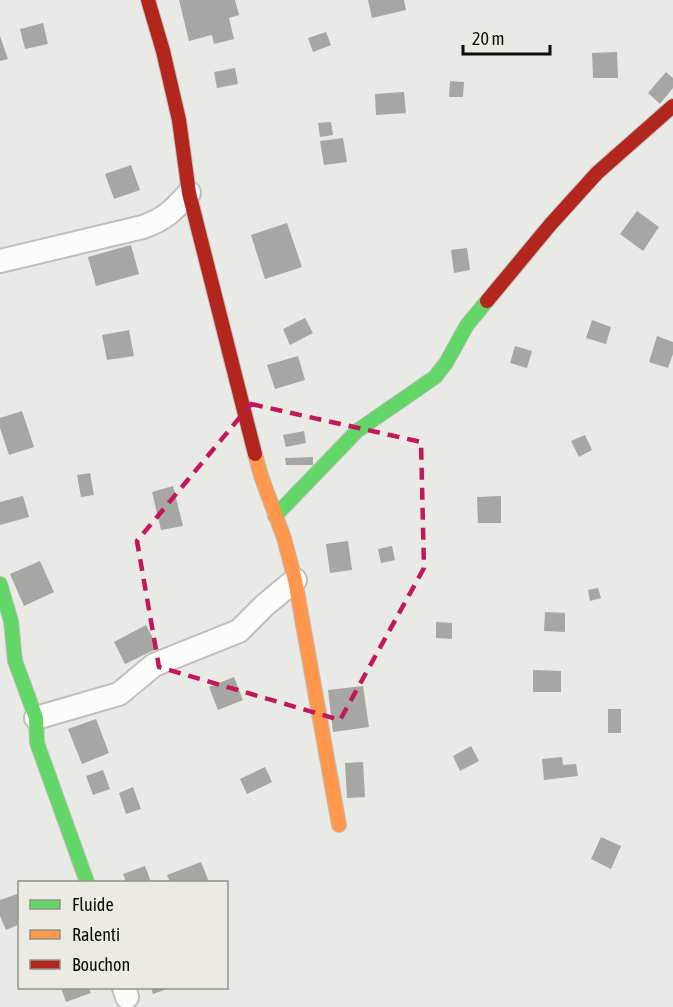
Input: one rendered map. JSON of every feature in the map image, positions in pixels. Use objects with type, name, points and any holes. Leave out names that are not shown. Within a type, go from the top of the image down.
[{"type":"street","points":[[148,0],[179,120],[189,194],[204,256],[261,476],[284,538],[295,580],[339,825]]},
{"type":"street","points":[[275,516],[357,431],[435,377],[446,363],[467,325],[550,225],[597,172],[673,106]]},
{"type":"street","points":[[0,261],[143,227],[171,213],[189,194]]},
{"type":"street","points":[[36,718],[119,694],[154,665],[239,631],[295,580]]},
{"type":"street","points":[[0,584],[11,621],[7,651],[15,661],[36,718],[38,743],[87,881]]},
{"type":"highlighted area","points":[[251,404],[421,442],[424,568],[340,720],[159,667],[137,541]]},
{"type":"building","points":[[179,0],[235,0],[239,15],[229,18],[234,39],[214,44],[212,35],[189,41]]},
{"type":"building","points":[[368,0],[404,0],[406,10],[372,18]]},
{"type":"building","points":[[43,23],[48,44],[25,49],[20,29]]},
{"type":"building","points":[[326,32],[331,45],[313,52],[308,38]]},
{"type":"building","points":[[0,36],[8,59],[0,61]]},
{"type":"building","points":[[617,52],[618,78],[593,78],[592,53]]},
{"type":"building","points":[[235,68],[238,84],[217,88],[214,72]]},
{"type":"building","points":[[666,72],[673,78],[673,88],[660,104],[648,93]]},
{"type":"building","points":[[450,81],[464,82],[463,97],[449,97]]},
{"type":"building","points":[[404,92],[406,113],[376,115],[375,94]]},
{"type":"building","points":[[331,122],[333,135],[320,137],[318,123]]},
{"type":"building","points":[[343,138],[347,162],[324,165],[320,141]]},
{"type":"building","points":[[131,165],[140,190],[114,199],[105,174]]},
{"type":"building","points":[[637,211],[659,227],[643,251],[620,234]]},
{"type":"building","points":[[287,223],[302,267],[265,279],[251,235]]},
{"type":"building","points":[[131,245],[139,274],[96,286],[88,257]]},
{"type":"building","points":[[467,248],[470,270],[454,273],[451,250]]},
{"type":"building","points":[[305,318],[313,333],[290,345],[283,329]]},
{"type":"building","points":[[592,320],[611,327],[606,344],[586,338]]},
{"type":"building","points":[[129,330],[134,356],[107,360],[102,335]]},
{"type":"building","points":[[657,336],[673,342],[673,354],[668,368],[649,362]]},
{"type":"building","points":[[515,346],[532,351],[527,368],[510,363]]},
{"type":"building","points":[[298,356],[305,380],[275,389],[267,365]]},
{"type":"building","points":[[22,411],[34,447],[9,455],[0,428],[0,418]]},
{"type":"building","points":[[304,431],[306,443],[286,447],[283,435]]},
{"type":"building","points":[[585,435],[592,450],[579,457],[571,441]]},
{"type":"building","points":[[313,457],[313,465],[286,465],[285,458]]},
{"type":"building","points":[[90,473],[94,495],[81,497],[77,475]]},
{"type":"building","points":[[173,486],[183,526],[161,530],[152,492]]},
{"type":"building","points":[[23,496],[29,517],[0,525],[0,502]]},
{"type":"building","points":[[501,496],[501,523],[478,523],[477,497]]},
{"type":"building","points":[[348,541],[352,570],[330,573],[326,544]]},
{"type":"building","points":[[392,546],[395,560],[381,563],[378,549]]},
{"type":"building","points":[[40,561],[54,592],[24,606],[10,574]]},
{"type":"building","points":[[598,588],[601,598],[590,601],[588,590]]},
{"type":"building","points":[[545,612],[565,613],[565,632],[544,631]]},
{"type":"building","points":[[436,622],[452,623],[452,639],[436,638]]},
{"type":"building","points":[[146,625],[158,648],[125,664],[114,642]]},
{"type":"building","points":[[533,670],[561,671],[561,692],[533,692]]},
{"type":"building","points":[[234,677],[243,700],[218,710],[209,687]]},
{"type":"building","points":[[363,686],[369,727],[333,732],[328,690]]},
{"type":"building","points":[[608,709],[621,709],[621,733],[608,733]]},
{"type":"building","points":[[96,719],[109,753],[82,764],[68,729]]},
{"type":"building","points":[[471,746],[479,761],[460,771],[453,756]]},
{"type":"building","points":[[562,757],[563,765],[576,764],[578,776],[544,780],[542,759]]},
{"type":"building","points":[[363,762],[365,797],[347,798],[345,763]]},
{"type":"building","points":[[265,767],[272,782],[247,794],[240,779]]},
{"type":"building","points":[[103,770],[110,789],[93,795],[86,776]]},
{"type":"building","points":[[133,787],[141,809],[126,814],[119,793]]},
{"type":"building","points":[[601,837],[621,846],[611,869],[591,859]]},
{"type":"building","points":[[201,862],[209,881],[170,881],[167,875]]},
{"type":"building","points":[[145,866],[151,881],[126,881],[123,874]]},
{"type":"building","points":[[18,894],[18,925],[6,930],[0,916],[0,900]]},
{"type":"building","points":[[61,989],[89,989],[91,993],[66,1002]]},
{"type":"building","points":[[151,989],[167,989],[153,994]]},
{"type":"traffic: fast","points":[[275,516],[357,431],[435,377],[446,363],[467,325],[487,301]]},
{"type":"traffic: fast","points":[[0,584],[11,621],[15,661],[36,718],[37,743],[87,881]]},
{"type":"traffic: slow","points":[[255,454],[284,538],[295,580],[339,825]]},
{"type":"traffic: jam","points":[[148,0],[179,120],[189,193],[255,454]]},
{"type":"traffic: jam","points":[[487,301],[597,173],[673,106]]}]
